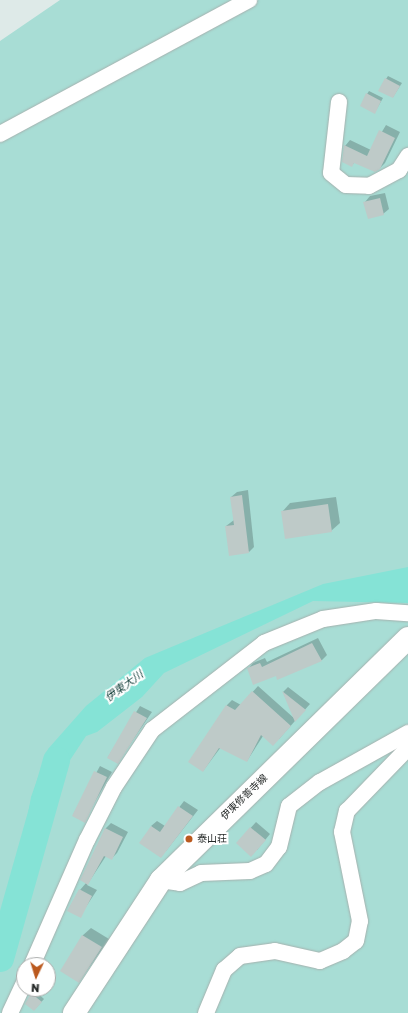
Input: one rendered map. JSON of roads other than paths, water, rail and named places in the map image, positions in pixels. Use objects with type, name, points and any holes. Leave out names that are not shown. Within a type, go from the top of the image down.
[{"type":"main road","name":"伊東修善寺線","points":[[74,1013],[161,880],[408,638]]},
{"type":"street","points":[[0,134],[249,0]]},
{"type":"street","points":[[339,102],[332,173],[346,185],[369,186],[399,170],[408,156]]},
{"type":"street","points":[[36,957],[87,840],[114,787],[152,730],[264,643],[323,619],[376,611],[408,613]]},
{"type":"street","points":[[161,880],[180,883],[201,873],[250,871],[266,864],[279,847],[289,806],[320,782],[408,733]]},
{"type":"street","points":[[206,1013],[224,970],[240,956],[275,951],[320,961],[344,952],[356,941],[360,921],[342,832],[347,811],[408,748]]},
{"type":"street","points":[[10,1013],[17,997]]},
{"type":"water","points":[[408,567],[408,603],[313,601],[164,673],[142,697],[97,732],[86,736],[39,807],[35,859],[26,825],[31,797],[48,749],[86,706],[145,658],[323,584]]},
{"type":"waterway","name":"伊東大川","points":[[0,958],[56,760]]},
{"type":"place","name":"泰山荘","points":[[189,839]]}]
